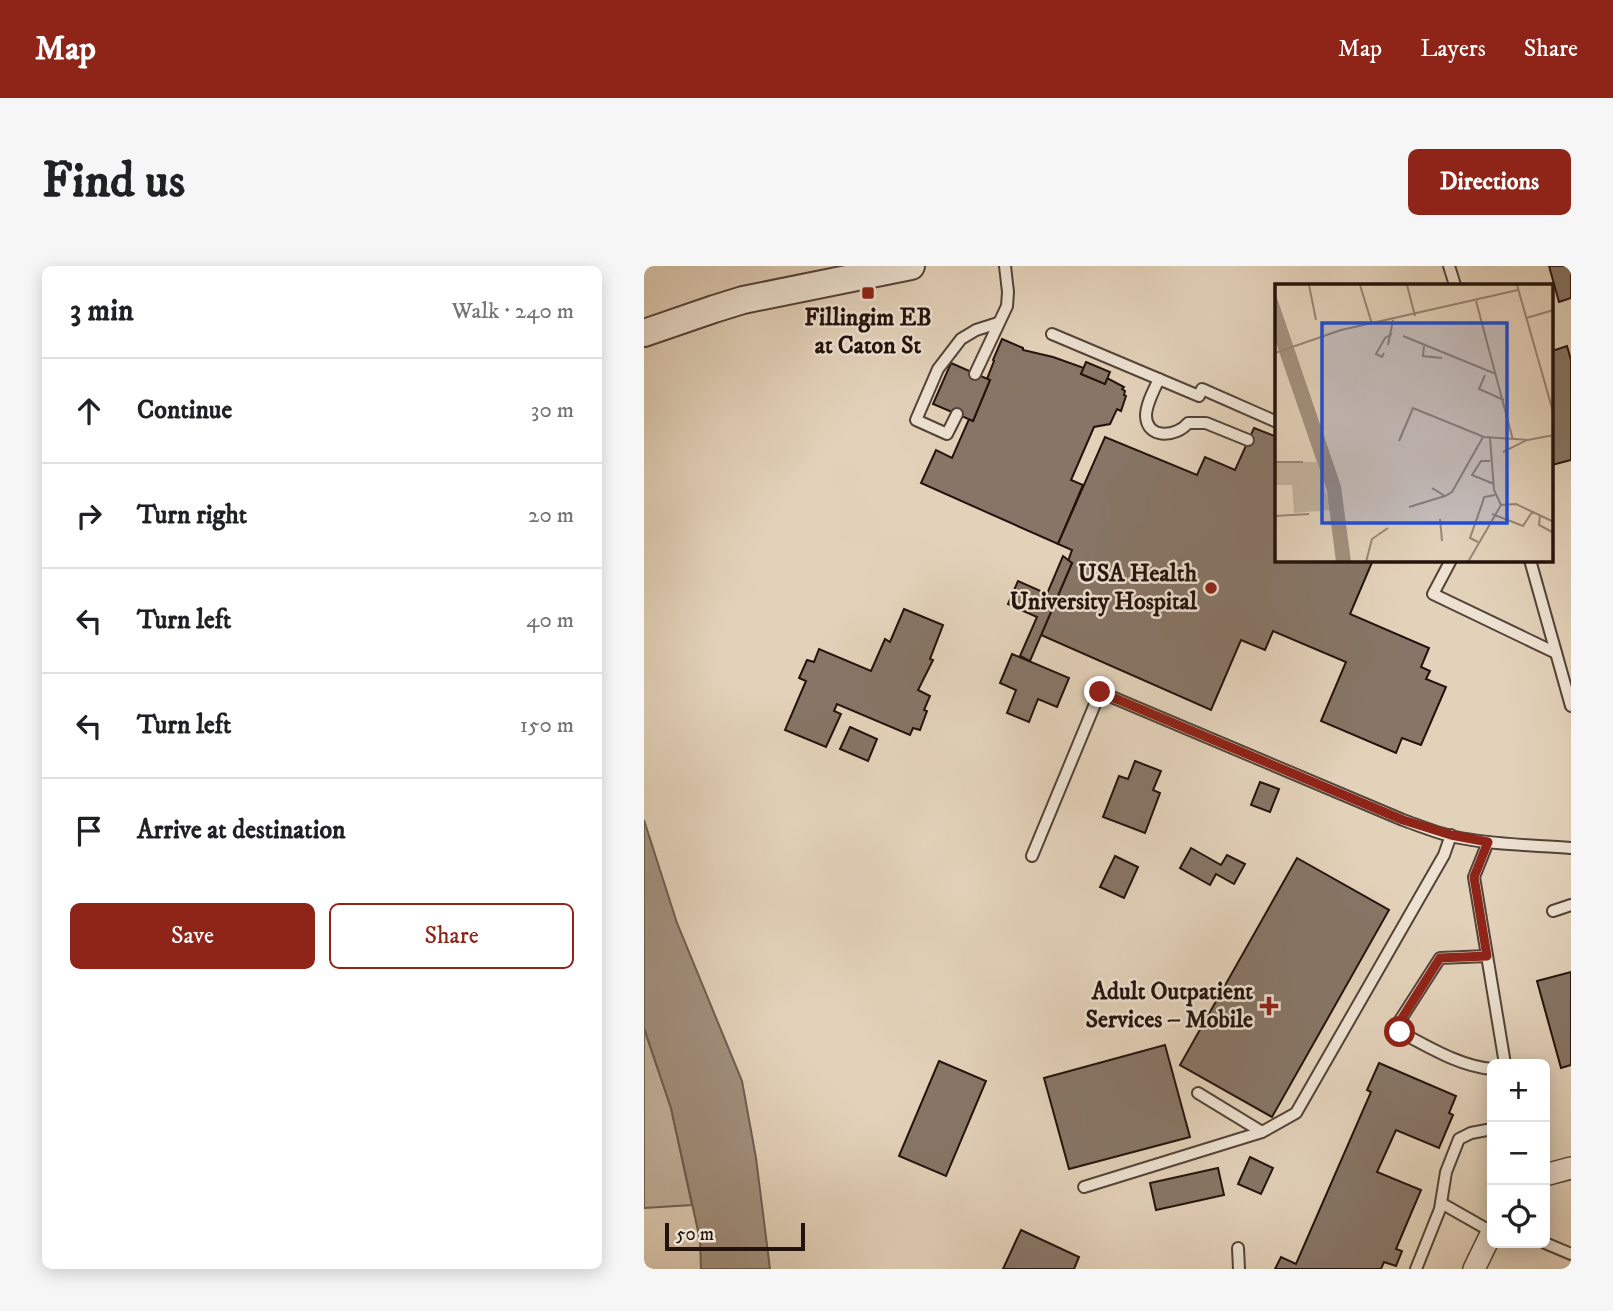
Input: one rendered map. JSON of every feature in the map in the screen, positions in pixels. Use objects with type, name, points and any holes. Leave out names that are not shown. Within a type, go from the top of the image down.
[{"type":"street","points":[[644,334],[743,300],[900,267]]},
{"type":"street","points":[[1550,1174],[1571,1168]]},
{"type":"street","points":[[1474,1269],[1487,1242]]},
{"type":"lane","points":[[975,374],[1007,306],[1009,292],[1005,266]]},
{"type":"lane","points":[[1449,266],[1455,284]]},
{"type":"lane","points":[[957,414],[947,434],[916,420],[938,369],[961,340],[976,330],[998,323]]},
{"type":"lane","points":[[1052,334],[1199,396],[1202,389],[1275,421]]},
{"type":"lane","points":[[1159,379],[1147,410],[1147,423],[1158,434],[1171,434],[1188,423],[1206,423],[1248,440]]},
{"type":"lane","points":[[1450,562],[1433,594],[1556,653]]},
{"type":"lane","points":[[1531,562],[1571,706]]},
{"type":"lane","points":[[1032,856],[1100,692],[1403,820],[1451,835],[1488,842],[1571,848]]},
{"type":"lane","points":[[1084,1187],[1262,1132],[1296,1113],[1444,855],[1451,835]]},
{"type":"lane","points":[[1488,842],[1474,877],[1504,1059]]},
{"type":"lane","points":[[1553,911],[1571,905]]},
{"type":"lane","points":[[1487,956],[1440,958],[1397,1026],[1400,1032],[1448,1057],[1487,1069]]},
{"type":"lane","points":[[1198,1093],[1262,1132]]},
{"type":"lane","points":[[1416,1269],[1441,1203],[1446,1172],[1459,1139],[1487,1130]]},
{"type":"lane","points":[[1441,1203],[1487,1229]]},
{"type":"lane","points":[[1550,1245],[1571,1254]]},
{"type":"lane","points":[[1238,1248],[1239,1269]]},
{"type":"shaded area","points":[[644,820],[677,923],[742,1081],[756,1158],[770,1269],[701,1269],[700,1240],[671,1108],[644,1028]]},
{"type":"shaded area","points":[[644,1028],[671,1108],[692,1205],[644,1208]]},
{"type":"building","points":[[1549,266],[1571,266],[1571,298],[1559,302]]},
{"type":"building","points":[[1002,339],[1023,350],[1084,368],[1081,374],[1105,384],[1107,378],[1124,387],[1122,389],[1126,396],[1121,411],[1117,409],[1110,424],[1094,427],[1071,480],[1083,485],[1058,544],[921,483],[936,450],[952,458],[969,419],[973,421],[990,380],[987,379]]},
{"type":"building","points":[[1567,346],[1571,360],[1571,460],[1553,465],[1553,351]]},
{"type":"building","points":[[1086,362],[1110,372],[1105,384],[1081,374]]},
{"type":"building","points":[[951,363],[990,380],[973,421],[933,404]]},
{"type":"building","name":"USA Health University Hospital","points":[[1254,428],[1275,436],[1275,562],[1372,562],[1350,614],[1429,648],[1421,667],[1430,671],[1426,679],[1446,687],[1421,745],[1402,738],[1396,753],[1321,721],[1346,662],[1273,631],[1265,650],[1241,640],[1211,710],[1041,635],[1072,563],[1068,561],[1072,550],[1058,544],[1105,437],[1197,475],[1205,457],[1235,470]]},
{"type":"building","points":[[1063,556],[1072,563],[1030,661],[1020,656],[1037,617],[1008,604],[1018,581],[1047,594]]},
{"type":"building","points":[[904,609],[943,625],[930,659],[933,660],[918,690],[930,696],[920,730],[913,728],[910,735],[837,704],[834,711],[841,714],[826,747],[785,730],[806,681],[799,678],[807,660],[814,662],[819,649],[871,671],[885,639],[890,642]]},
{"type":"building","points":[[1012,654],[1069,678],[1057,707],[1038,699],[1029,722],[1007,713],[1016,690],[1000,683]]},
{"type":"building","points":[[850,727],[877,739],[868,761],[840,749]]},
{"type":"building","points":[[1135,761],[1161,771],[1153,790],[1160,793],[1145,833],[1103,817],[1119,776],[1128,779]]},
{"type":"building","points":[[1260,782],[1279,789],[1270,812],[1251,805]]},
{"type":"building","points":[[1191,848],[1221,865],[1227,855],[1245,864],[1234,884],[1216,874],[1210,885],[1180,868]]},
{"type":"building","points":[[1115,856],[1138,867],[1124,898],[1100,887]]},
{"type":"building","points":[[1297,858],[1389,910],[1272,1117],[1180,1065]]},
{"type":"building","points":[[1571,972],[1571,1065],[1561,1068],[1537,981]]},
{"type":"building","points":[[1165,1045],[1190,1137],[1069,1169],[1044,1078]]},
{"type":"building","points":[[939,1061],[986,1081],[946,1176],[899,1156]]},
{"type":"building","points":[[1379,1063],[1456,1096],[1449,1113],[1453,1115],[1439,1148],[1396,1130],[1377,1172],[1421,1190],[1396,1249],[1402,1251],[1396,1266],[1384,1262],[1381,1269],[1275,1269],[1281,1257],[1296,1264],[1371,1092],[1367,1090]]},
{"type":"building","points":[[1250,1157],[1273,1168],[1261,1194],[1238,1184]]},
{"type":"building","points":[[1218,1168],[1224,1195],[1156,1210],[1150,1183]]},
{"type":"building","points":[[1021,1230],[1079,1257],[1074,1269],[1003,1269]]},
{"type":"place","name":"Fillingim EB at Caton St","points":[[868,293]]},
{"type":"place","name":"USA Health University Hospital","points":[[1211,588]]},
{"type":"place","name":"Adult Outpatient Services – Mobile","points":[[1269,1006]]},
{"type":"route","points":[[1100,692],[1403,820],[1430,830],[1488,842],[1474,877],[1487,956],[1440,958],[1397,1026],[1400,1032]]}]
